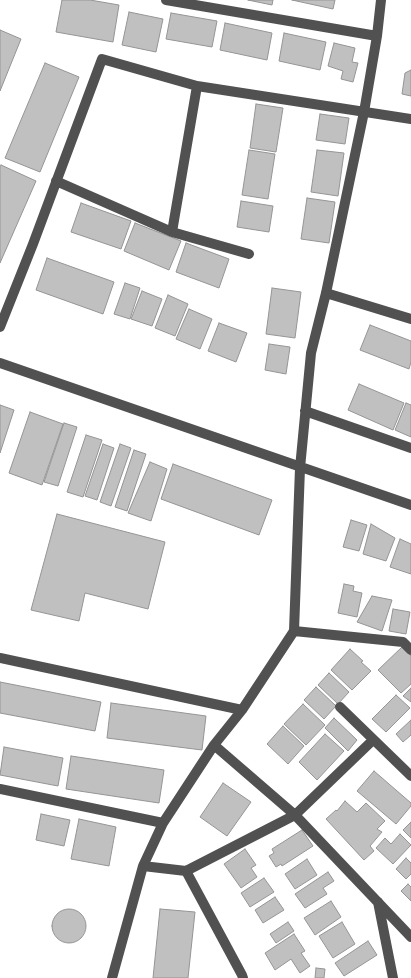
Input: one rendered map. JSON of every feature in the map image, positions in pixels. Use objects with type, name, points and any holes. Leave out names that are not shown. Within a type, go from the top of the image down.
[{"type":"street","points":[[166,0],[377,36]]},
{"type":"street","points":[[112,978],[143,866],[163,823],[214,745],[242,710],[294,631],[300,468],[311,353],[326,293],[364,112],[377,36],[381,0]]},
{"type":"street","points":[[0,327],[33,244],[102,59],[197,86],[411,119]]},
{"type":"street","points":[[172,232],[197,86]]},
{"type":"street","points":[[56,181],[172,232],[250,254]]},
{"type":"street","points":[[326,293],[411,319]]},
{"type":"street","points":[[0,363],[300,468],[411,505]]},
{"type":"street","points":[[305,411],[411,448]]},
{"type":"street","points":[[294,631],[403,642],[411,650]]},
{"type":"street","points":[[0,658],[242,710]]},
{"type":"street","points":[[340,707],[411,776]]},
{"type":"street","points":[[143,866],[186,871],[295,815],[373,740]]},
{"type":"street","points":[[214,745],[295,815],[411,937]]},
{"type":"street","points":[[0,789],[163,823]]},
{"type":"street","points":[[186,871],[243,978]]},
{"type":"street","points":[[378,902],[393,978]]},
{"type":"building","points":[[62,0],[90,0],[119,5],[113,42],[56,32]]},
{"type":"building","points":[[248,0],[273,0],[272,5]]},
{"type":"building","points":[[292,0],[335,0],[333,9]]},
{"type":"building","points":[[129,12],[163,19],[156,52],[122,45]]},
{"type":"building","points":[[171,13],[217,21],[212,47],[166,39]]},
{"type":"building","points":[[225,23],[272,33],[267,60],[220,50]]},
{"type":"building","points":[[0,30],[21,39],[0,91]]},
{"type":"building","points":[[284,33],[326,42],[320,70],[279,61]]},
{"type":"building","points":[[334,43],[355,48],[352,62],[358,63],[353,82],[341,79],[343,71],[328,66]]},
{"type":"building","points":[[45,63],[79,77],[40,172],[5,158]]},
{"type":"building","points":[[411,70],[411,96],[402,94],[405,73]]},
{"type":"building","points":[[256,104],[283,108],[276,152],[250,148]]},
{"type":"building","points":[[320,114],[349,118],[345,144],[316,140]]},
{"type":"building","points":[[249,150],[275,154],[268,199],[242,195]]},
{"type":"building","points":[[317,150],[344,153],[338,196],[311,192]]},
{"type":"building","points":[[1,165],[36,181],[0,263],[0,167]]},
{"type":"building","points":[[307,198],[335,202],[329,243],[301,239]]},
{"type":"building","points":[[241,201],[273,206],[269,232],[237,227]]},
{"type":"building","points":[[81,203],[131,221],[121,249],[71,232]]},
{"type":"building","points":[[135,223],[181,241],[169,270],[124,251]]},
{"type":"building","points":[[186,243],[229,259],[219,288],[176,272]]},
{"type":"building","points":[[47,258],[114,282],[103,314],[36,290]]},
{"type":"building","points":[[125,283],[140,288],[130,319],[114,314]]},
{"type":"building","points":[[272,288],[301,292],[295,338],[266,334]]},
{"type":"building","points":[[142,291],[162,299],[152,326],[131,319]]},
{"type":"building","points":[[168,295],[188,304],[175,336],[155,328]]},
{"type":"building","points":[[189,309],[212,319],[200,349],[176,339]]},
{"type":"building","points":[[219,323],[247,333],[236,362],[208,351]]},
{"type":"building","points":[[370,325],[411,341],[411,362],[409,369],[360,350]]},
{"type":"building","points":[[269,344],[290,347],[286,374],[265,370]]},
{"type":"building","points":[[359,384],[404,403],[393,430],[348,410]]},
{"type":"building","points":[[406,403],[411,405],[411,437],[395,430]]},
{"type":"building","points":[[0,405],[14,410],[0,453]]},
{"type":"building","points":[[30,412],[63,424],[42,485],[9,473]]},
{"type":"building","points":[[64,423],[77,427],[58,486],[44,482]]},
{"type":"building","points":[[86,435],[102,440],[83,497],[67,492]]},
{"type":"building","points":[[103,444],[114,448],[97,500],[85,496]]},
{"type":"building","points":[[120,444],[131,448],[111,506],[100,502]]},
{"type":"building","points":[[134,450],[146,454],[127,511],[115,507]]},
{"type":"building","points":[[150,462],[167,469],[151,521],[128,513]]},
{"type":"building","points":[[173,464],[272,500],[259,535],[161,499]]},
{"type":"building","points":[[57,514],[165,542],[148,609],[85,593],[79,621],[31,610]]},
{"type":"building","points":[[351,520],[367,525],[359,551],[343,547]]},
{"type":"building","points":[[371,524],[395,538],[386,561],[363,554]]},
{"type":"building","points":[[400,539],[411,544],[411,574],[390,567]]},
{"type":"building","points":[[344,584],[354,586],[353,591],[362,593],[357,617],[338,613]]},
{"type":"building","points":[[372,596],[392,600],[382,631],[357,622]]},
{"type":"building","points":[[393,609],[410,612],[406,634],[389,631]]},
{"type":"building","points":[[402,647],[411,656],[411,684],[401,693],[378,670]]},
{"type":"building","points":[[350,649],[371,671],[352,690],[331,670]]},
{"type":"building","points":[[329,673],[349,692],[338,704],[318,685]]},
{"type":"building","points":[[0,682],[101,702],[95,731],[0,713]]},
{"type":"building","points":[[316,687],[336,706],[324,719],[304,700]]},
{"type":"building","points":[[411,688],[411,702],[403,696]]},
{"type":"building","points":[[396,695],[410,708],[386,732],[372,719]]},
{"type":"building","points":[[111,703],[206,716],[202,750],[107,738]]},
{"type":"building","points":[[303,704],[325,725],[306,745],[284,724]]},
{"type":"building","points":[[334,718],[357,740],[348,751],[325,728]]},
{"type":"building","points":[[411,720],[411,735],[403,742],[396,734]]},
{"type":"building","points":[[283,726],[304,746],[288,764],[267,744]]},
{"type":"building","points":[[325,734],[344,751],[317,780],[299,762]]},
{"type":"building","points":[[4,747],[63,758],[58,786],[0,775]]},
{"type":"building","points":[[71,756],[164,770],[159,803],[66,789]]},
{"type":"building","points":[[374,771],[411,803],[411,806],[396,824],[357,791]]},
{"type":"building","points":[[223,783],[251,802],[227,836],[200,817]]},
{"type":"building","points":[[345,801],[357,812],[366,803],[385,821],[377,829],[382,832],[370,846],[374,851],[364,860],[326,819],[336,810],[337,811]]},
{"type":"building","points":[[41,814],[70,820],[64,846],[36,840]]},
{"type":"building","points":[[79,819],[116,827],[109,866],[71,859]]},
{"type":"building","points":[[411,822],[411,838],[403,830]]},
{"type":"building","points":[[302,830],[313,846],[282,866],[281,864],[276,867],[269,856],[274,853],[272,849]]},
{"type":"building","points":[[400,834],[411,845],[393,864],[376,848],[385,838],[391,844]]},
{"type":"building","points":[[245,849],[256,865],[251,868],[257,877],[241,888],[224,864]]},
{"type":"building","points":[[406,858],[411,863],[411,874],[406,879],[396,869]]},
{"type":"building","points":[[307,859],[317,875],[295,889],[285,874]]},
{"type":"building","points":[[328,872],[334,881],[323,888],[327,894],[305,908],[295,894]]},
{"type":"building","points":[[264,878],[274,892],[250,907],[241,893]]},
{"type":"building","points":[[408,884],[411,887],[411,901],[401,891]]},
{"type":"building","points":[[275,897],[284,910],[263,923],[255,910]]},
{"type":"building","points":[[331,901],[341,917],[315,935],[304,918]]},
{"type":"building","points":[[69,909],[81,914],[86,926],[81,938],[69,943],[57,938],[52,926],[57,914]]},
{"type":"building","points":[[160,909],[195,912],[188,978],[153,978]]},
{"type":"building","points":[[288,922],[294,931],[276,943],[270,934]]},
{"type":"building","points":[[342,922],[355,944],[333,958],[319,936]]},
{"type":"building","points":[[294,934],[305,951],[301,953],[310,966],[300,973],[291,959],[275,970],[265,953]]},
{"type":"building","points":[[368,941],[377,955],[344,976],[335,963]]},
{"type":"building","points":[[316,968],[325,969],[324,978],[315,978]]}]
